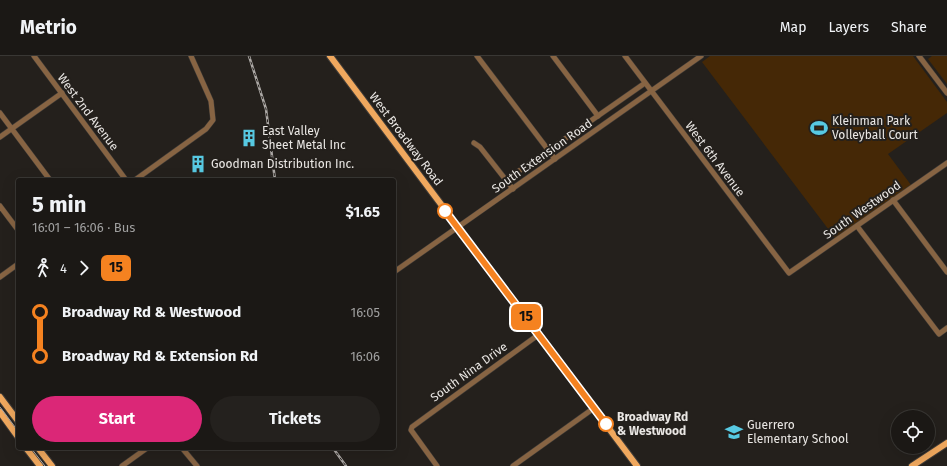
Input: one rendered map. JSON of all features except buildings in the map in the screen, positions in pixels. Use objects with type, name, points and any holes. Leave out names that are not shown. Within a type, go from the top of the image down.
[{"type":"main road","name":"West Broadway Road","points":[[330,56],[637,466]]},
{"type":"main road","points":[[0,397],[16,418]]},
{"type":"main road","points":[[0,412],[16,434]]},
{"type":"main road","points":[[912,466],[947,443]]},
{"type":"main road","points":[[28,450],[40,466]]},
{"type":"main road","points":[[40,450],[52,466]]},
{"type":"street","name":"West 2nd Avenue","points":[[34,56],[125,178]]},
{"type":"street","points":[[138,178],[206,129],[213,120],[211,101],[191,56]]},
{"type":"street","points":[[477,56],[555,159]]},
{"type":"street","points":[[553,56],[598,116]]},
{"type":"street","name":"West 6th Avenue","points":[[625,56],[789,273]]},
{"type":"street","points":[[919,56],[947,93]]},
{"type":"street","name":"South Extension Road","points":[[396,271],[699,57]]},
{"type":"street","name":"South Extension Road","points":[[506,180],[646,83]]},
{"type":"street","points":[[0,137],[62,93]]},
{"type":"street","points":[[0,113],[49,178]]},
{"type":"street","points":[[474,143],[480,146],[513,188]]},
{"type":"street","name":"South Westwood","points":[[789,273],[947,163]]},
{"type":"street","points":[[893,200],[947,272]]},
{"type":"street","points":[[0,206],[16,227]]},
{"type":"street","points":[[858,226],[939,334],[947,328]]},
{"type":"street","points":[[0,277],[16,265]]},
{"type":"street","name":"South Nina Drive","points":[[437,466],[411,430],[412,427],[538,335]]},
{"type":"street","points":[[513,466],[594,408]]},
{"type":"street","points":[[122,466],[144,450]]},
{"type":"street","points":[[184,450],[197,466]]},
{"type":"shaded area","points":[[710,56],[913,56],[947,102],[947,113],[888,154],[911,185],[835,238],[702,62]]},
{"type":"shaded area","points":[[932,56],[947,56],[947,84],[928,59]]},
{"type":"tram line","points":[[0,407],[16,428]]},
{"type":"tram line","points":[[33,450],[45,466]]},
{"type":"railway","points":[[249,56],[266,109],[275,178]]},
{"type":"railway","points":[[334,450],[346,466]]},
{"type":"bus line","name":"15","points":[[445,211],[606,424]]},
{"type":"place","name":"Kleinman Park Volleyball Court","points":[[819,128]]},
{"type":"place","name":"East Valley Sheet Metal Inc","points":[[249,138]]},
{"type":"place","name":"Goodman Distribution Inc.","points":[[198,164]]},
{"type":"place","name":"Broadway Rd & Westwood","points":[[606,424]]},
{"type":"place","name":"Guerrero Elementary School","points":[[734,432]]}]
